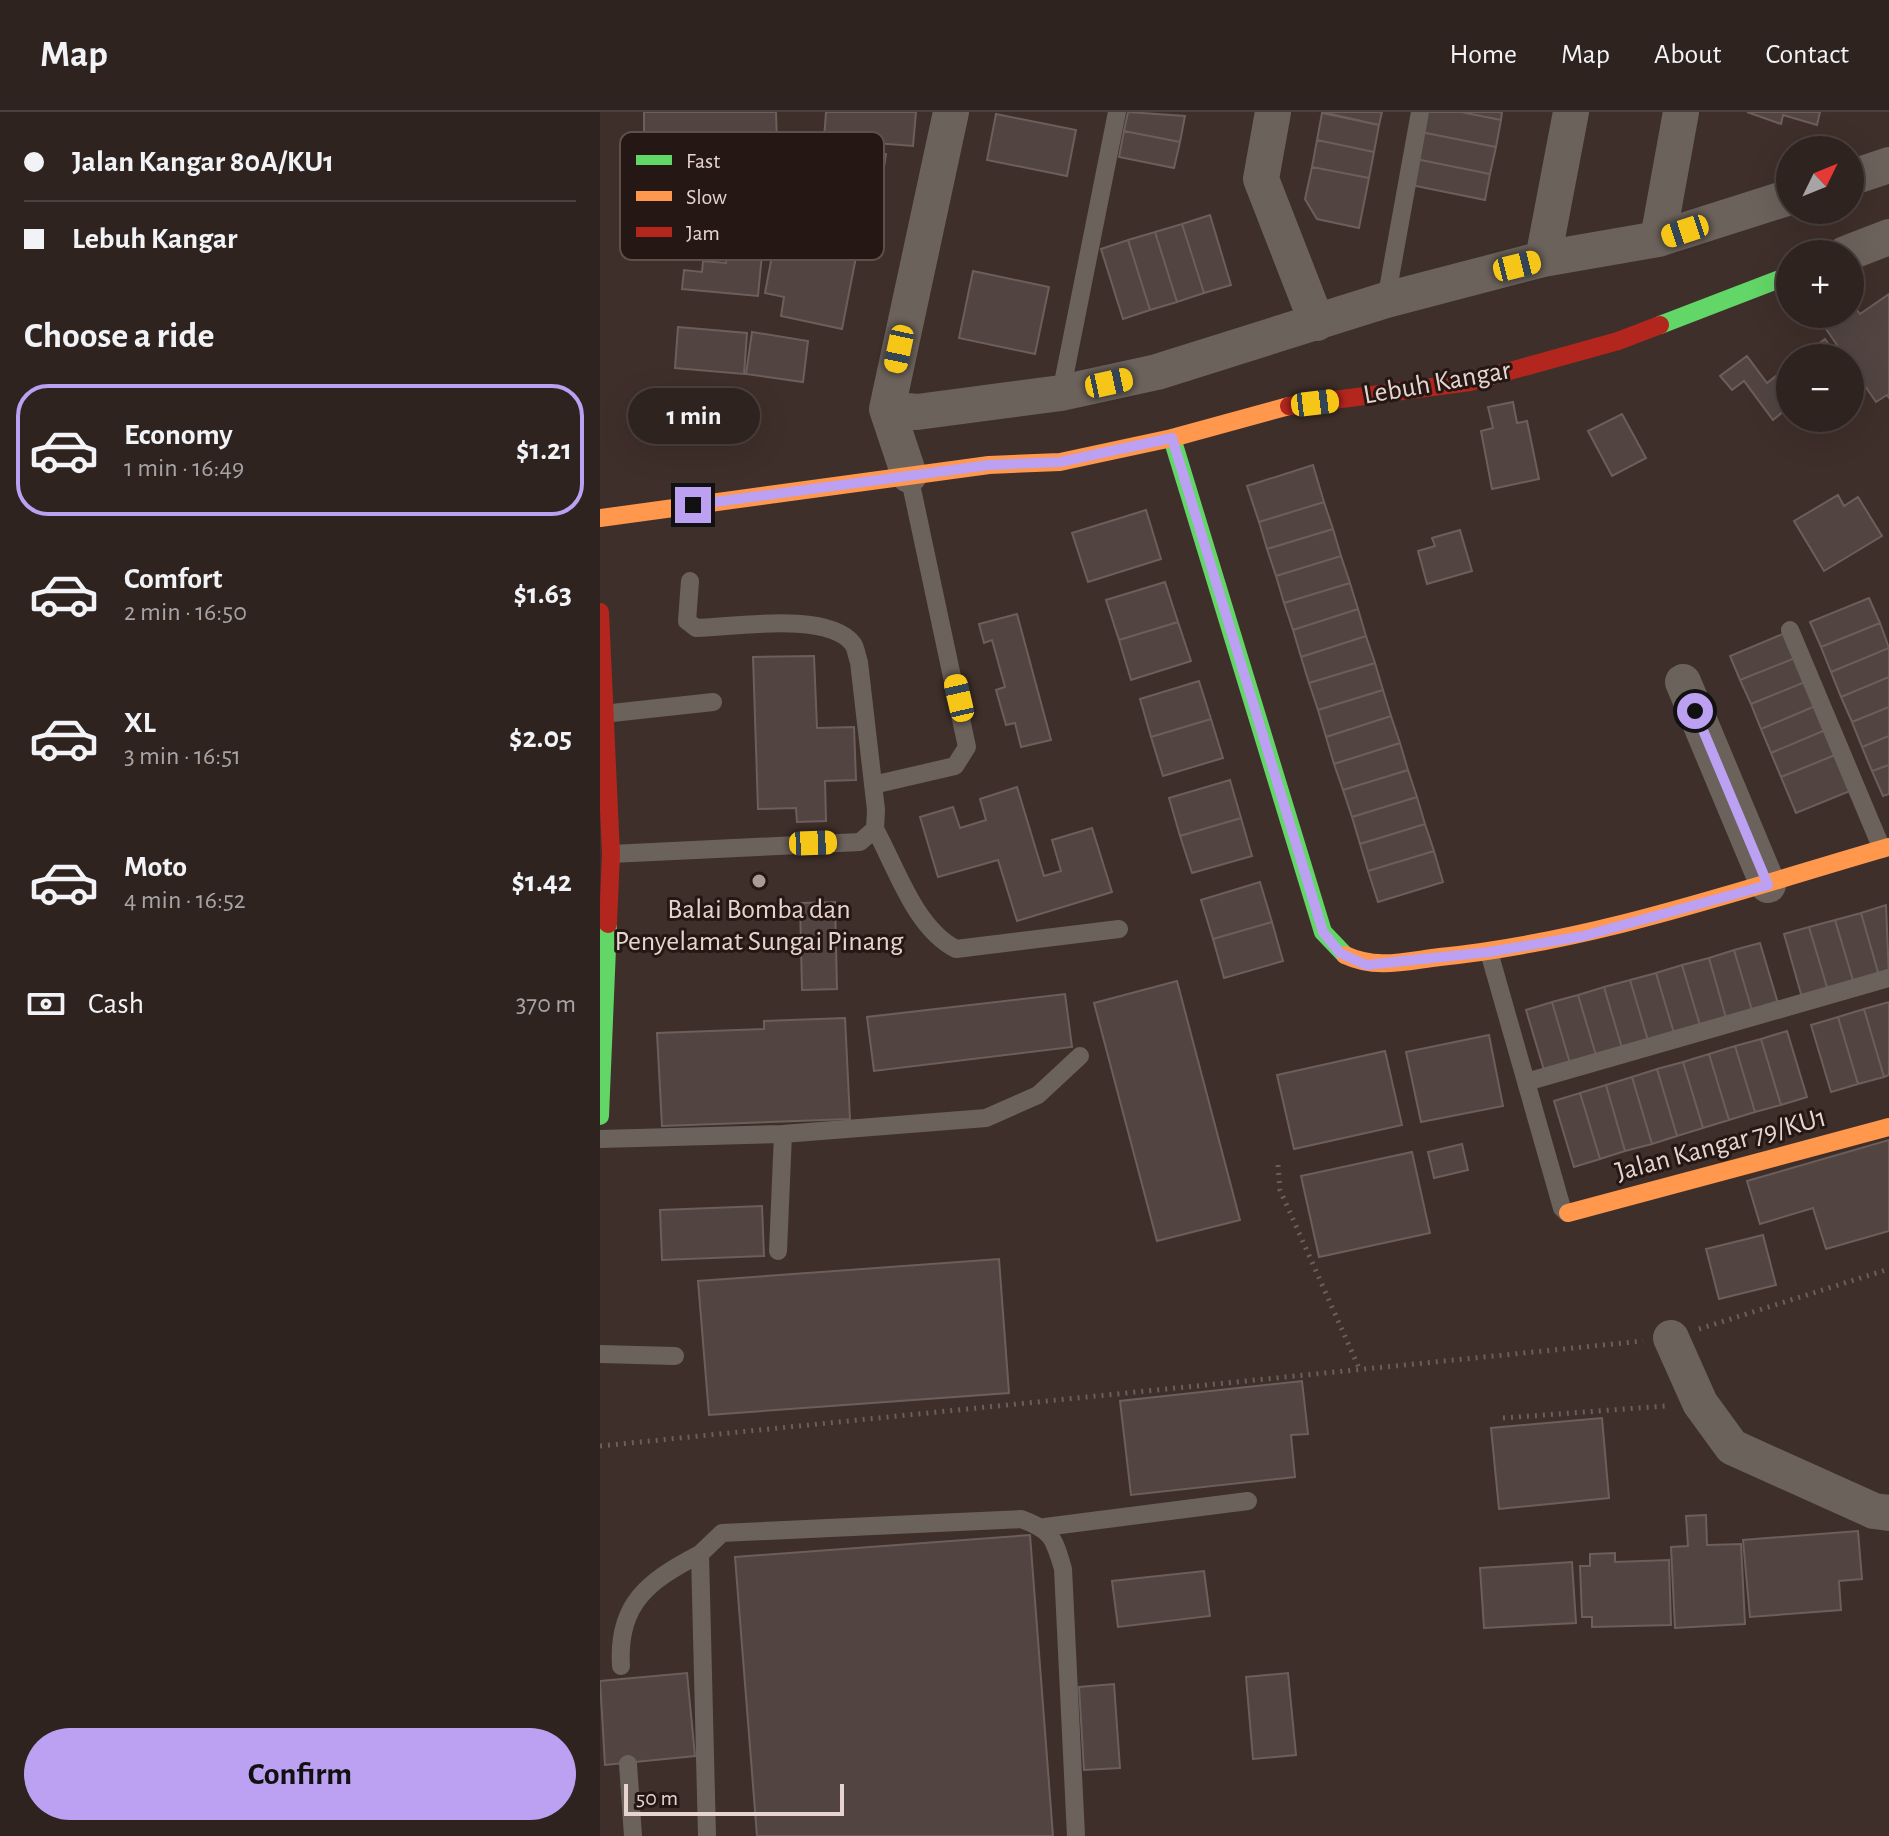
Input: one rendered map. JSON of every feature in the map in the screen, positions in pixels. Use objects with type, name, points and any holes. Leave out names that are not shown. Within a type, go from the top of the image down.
[{"type":"main road","name":"Lebuh Kangar","points":[[600,518],[989,465],[1060,462],[1172,438],[1284,407],[1470,382],[1618,341],[1776,280]]},
{"type":"main road","points":[[1172,438],[1323,932],[1340,953],[1366,965],[1489,952],[1583,936],[1768,885],[1885,848]]},
{"type":"main road","points":[[600,612],[611,854],[600,1116]]},
{"type":"main road","name":"Jalan Kangar 79/KU1","points":[[1568,1213],[1575,1214],[1889,1127]]},
{"type":"street","points":[[909,475],[887,409],[951,112]]},
{"type":"street","points":[[1273,112],[1261,179],[1317,323]]},
{"type":"street","points":[[1543,259],[1571,112]]},
{"type":"street","points":[[1658,239],[1681,112]]},
{"type":"street","points":[[1864,173],[1889,165]]},
{"type":"street","points":[[887,409],[917,412],[1061,393],[1157,372],[1386,300],[1543,259],[1658,239],[1776,201]]},
{"type":"street","points":[[1864,247],[1889,237]]},
{"type":"street","points":[[1683,682],[1768,885]]},
{"type":"street","points":[[1671,1338],[1700,1403],[1732,1447],[1874,1511],[1889,1513]]},
{"type":"lane","points":[[1061,393],[1117,112]]},
{"type":"lane","points":[[1386,300],[1420,112]]},
{"type":"lane","points":[[873,785],[955,766],[967,747],[909,475]]},
{"type":"lane","points":[[690,581],[687,621],[696,628],[815,624],[839,633],[853,644],[859,662],[875,829],[923,923],[940,941],[956,949],[1119,929]]},
{"type":"lane","points":[[1790,630],[1885,848]]},
{"type":"lane","points":[[604,714],[713,702]]},
{"type":"lane","points":[[611,854],[860,842],[875,829]]},
{"type":"lane","points":[[1489,952],[1562,1208],[1568,1213]]},
{"type":"lane","points":[[1526,1082],[1889,978]]},
{"type":"lane","points":[[600,1139],[783,1134],[986,1118],[1038,1095],[1080,1056]]},
{"type":"lane","points":[[778,1251],[783,1134]]},
{"type":"lane","points":[[600,1354],[675,1356]]},
{"type":"lane","points":[[621,1666],[622,1624],[630,1606],[652,1583],[700,1554],[722,1533],[1021,1519],[1045,1527],[1248,1501]]},
{"type":"lane","points":[[1045,1527],[1056,1543],[1063,1569],[1076,1836]]},
{"type":"lane","points":[[700,1554],[707,1836]]},
{"type":"lane","points":[[628,1764],[633,1836]]},
{"type":"path","points":[[1278,1165],[1280,1190],[1359,1368]]},
{"type":"path","points":[[600,1446],[1671,1338],[1889,1269]]},
{"type":"path","points":[[1503,1418],[1700,1403]]},
{"type":"building","points":[[644,112],[776,112],[777,132],[644,132]]},
{"type":"building","points":[[826,112],[916,112],[913,146],[884,144],[884,132],[825,132]]},
{"type":"building","points":[[1128,112],[1185,116],[1180,142],[1124,131]]},
{"type":"building","points":[[1322,112],[1382,112],[1379,125]]},
{"type":"building","points":[[1414,112],[1461,112],[1501,120],[1496,147],[1411,130]]},
{"type":"building","points":[[1461,112],[1502,112],[1501,120]]},
{"type":"building","points":[[1747,112],[1820,112],[1817,125],[1783,115],[1781,124]]},
{"type":"building","points":[[1322,113],[1379,125],[1374,152],[1317,140]]},
{"type":"building","points":[[996,114],[1076,130],[1067,176],[987,160]]},
{"type":"building","points":[[1411,130],[1496,147],[1490,174],[1406,157]]},
{"type":"building","points":[[1124,131],[1180,142],[1174,168],[1119,157]]},
{"type":"building","points":[[1317,140],[1374,152],[1369,178],[1312,167]]},
{"type":"building","points":[[1406,157],[1490,174],[1485,200],[1401,183]]},
{"type":"building","points":[[1312,167],[1369,178],[1359,228],[1317,219],[1305,199]]},
{"type":"building","points":[[1210,215],[1231,285],[1204,293],[1182,224]]},
{"type":"building","points":[[1182,224],[1204,293],[1177,302],[1155,232]]},
{"type":"building","points":[[1155,232],[1177,302],[1150,310],[1128,240]]},
{"type":"building","points":[[1128,240],[1150,310],[1123,319],[1101,249]]},
{"type":"building","points":[[726,260],[761,260],[758,296],[682,289],[684,270],[702,272],[703,261],[726,263]]},
{"type":"building","points":[[771,260],[855,260],[842,329],[781,316],[784,297],[765,293]]},
{"type":"building","points":[[973,271],[1049,287],[1035,354],[959,338]]},
{"type":"building","points":[[1889,294],[1889,398],[1887,395],[1876,402],[1864,384],[1864,344],[1836,344],[1825,328],[1864,328],[1864,311]]},
{"type":"building","points":[[678,327],[747,333],[744,374],[675,368]]},
{"type":"building","points":[[752,332],[808,341],[803,382],[746,374]]},
{"type":"building","points":[[1747,356],[1767,383],[1776,376],[1776,418],[1773,420],[1744,381],[1732,390],[1720,376]]},
{"type":"building","points":[[1513,402],[1517,423],[1527,421],[1539,479],[1492,489],[1481,431],[1493,428],[1488,407]]},
{"type":"building","points":[[1622,414],[1646,458],[1612,476],[1588,431]]},
{"type":"building","points":[[1313,465],[1324,502],[1259,522],[1247,486]]},
{"type":"building","points":[[1838,495],[1844,506],[1858,497],[1882,536],[1824,571],[1794,521]]},
{"type":"building","points":[[1324,502],[1333,529],[1267,549],[1259,522]]},
{"type":"building","points":[[1146,510],[1161,559],[1088,582],[1072,533]]},
{"type":"building","points":[[1333,529],[1341,556],[1276,576],[1267,549]]},
{"type":"building","points":[[1460,530],[1472,571],[1427,584],[1418,551],[1435,546],[1432,538]]},
{"type":"building","points":[[1341,556],[1350,583],[1284,603],[1276,576]]},
{"type":"building","points":[[1165,582],[1178,622],[1119,640],[1106,600]]},
{"type":"building","points":[[1350,583],[1358,609],[1293,630],[1284,603]]},
{"type":"building","points":[[1869,598],[1880,623],[1821,647],[1810,622]]},
{"type":"building","points":[[1358,609],[1366,636],[1301,657],[1293,630]]},
{"type":"building","points":[[1017,614],[1051,740],[1021,747],[1015,723],[1006,725],[996,690],[1005,687],[992,640],[984,643],[979,624]]},
{"type":"building","points":[[1178,622],[1191,661],[1131,680],[1119,640]]},
{"type":"building","points":[[1880,623],[1889,648],[1831,672],[1821,647]]},
{"type":"building","points":[[1790,631],[1800,656],[1740,680],[1730,656]]},
{"type":"building","points":[[1366,636],[1375,663],[1309,683],[1301,657]]},
{"type":"building","points":[[1889,648],[1889,677],[1841,697],[1831,672]]},
{"type":"building","points":[[814,656],[817,728],[854,727],[856,780],[825,781],[826,821],[797,822],[796,808],[758,809],[753,657]]},
{"type":"building","points":[[1800,656],[1810,680],[1751,704],[1740,680]]},
{"type":"building","points":[[1375,663],[1383,690],[1318,710],[1309,683]]},
{"type":"building","points":[[1889,677],[1889,707],[1852,722],[1841,697]]},
{"type":"building","points":[[1810,680],[1820,704],[1761,729],[1751,704]]},
{"type":"building","points":[[1199,681],[1211,719],[1151,737],[1140,699]]},
{"type":"building","points":[[1383,690],[1391,716],[1326,737],[1318,710]]},
{"type":"building","points":[[1820,704],[1830,728],[1771,753],[1761,729]]},
{"type":"building","points":[[1889,707],[1889,736],[1862,747],[1852,722]]},
{"type":"building","points":[[1391,716],[1400,743],[1334,764],[1326,737]]},
{"type":"building","points":[[1211,719],[1223,758],[1163,776],[1151,737]]},
{"type":"building","points":[[1830,728],[1840,753],[1781,777],[1771,753]]},
{"type":"building","points":[[1889,736],[1889,765],[1872,771],[1862,747]]},
{"type":"building","points":[[1400,743],[1408,770],[1343,790],[1334,764]]},
{"type":"building","points":[[1840,753],[1855,789],[1796,813],[1781,777]]},
{"type":"building","points":[[1889,765],[1889,794],[1883,796],[1872,771]]},
{"type":"building","points":[[1408,770],[1417,797],[1352,817],[1343,790]]},
{"type":"building","points":[[1230,780],[1241,818],[1180,836],[1169,798]]},
{"type":"building","points":[[1017,787],[1044,876],[1061,871],[1052,840],[1092,828],[1112,892],[1017,921],[998,860],[938,877],[920,817],[953,807],[960,828],[986,820],[980,799]]},
{"type":"building","points":[[1417,797],[1425,824],[1360,844],[1352,817]]},
{"type":"building","points":[[1241,818],[1252,856],[1192,873],[1180,836]]},
{"type":"building","points":[[1425,824],[1434,851],[1368,871],[1360,844]]},
{"type":"building","points":[[1434,851],[1443,882],[1378,902],[1368,871]]},
{"type":"building","points":[[1260,882],[1272,922],[1213,939],[1201,900]]},
{"type":"building","points":[[835,902],[837,989],[802,990],[800,903]]},
{"type":"building","points":[[1886,905],[1889,977],[1880,979],[1861,913]]},
{"type":"building","points":[[1861,913],[1880,979],[1855,987],[1835,920]]},
{"type":"building","points":[[1835,920],[1855,987],[1829,994],[1809,927]]},
{"type":"building","points":[[1272,922],[1283,961],[1224,978],[1213,939]]},
{"type":"building","points":[[1809,927],[1829,994],[1803,1001],[1784,934]]},
{"type":"building","points":[[1760,943],[1780,1010],[1754,1017],[1734,950]]},
{"type":"building","points":[[1734,950],[1754,1017],[1728,1025],[1709,958]]},
{"type":"building","points":[[1709,958],[1728,1025],[1702,1032],[1682,965]]},
{"type":"building","points":[[1682,965],[1702,1032],[1676,1040],[1656,973]]},
{"type":"building","points":[[1656,973],[1676,1040],[1650,1047],[1630,980]]},
{"type":"building","points":[[1630,980],[1650,1047],[1624,1055],[1604,987]]},
{"type":"building","points":[[1177,981],[1240,1220],[1157,1241],[1094,1003]]},
{"type":"building","points":[[1604,987],[1624,1055],[1598,1062],[1578,995]]},
{"type":"building","points":[[1065,994],[1072,1047],[874,1071],[867,1017]]},
{"type":"building","points":[[1578,995],[1598,1062],[1572,1070],[1552,1002]]},
{"type":"building","points":[[1552,1002],[1572,1070],[1546,1077],[1526,1010]]},
{"type":"building","points":[[1889,1002],[1889,1075],[1884,1077],[1864,1009]]},
{"type":"building","points":[[1864,1009],[1884,1077],[1858,1084],[1838,1017]]},
{"type":"building","points":[[1838,1017],[1858,1084],[1831,1092],[1811,1025]]},
{"type":"building","points":[[845,1018],[850,1119],[662,1126],[657,1033],[764,1029],[764,1021]]},
{"type":"building","points":[[1787,1031],[1807,1097],[1781,1105],[1761,1039]]},
{"type":"building","points":[[1489,1035],[1503,1106],[1421,1122],[1406,1052]]},
{"type":"building","points":[[1761,1039],[1781,1105],[1755,1112],[1735,1046]]},
{"type":"building","points":[[1735,1046],[1755,1112],[1729,1120],[1709,1054]]},
{"type":"building","points":[[1385,1051],[1402,1125],[1294,1149],[1277,1075]]},
{"type":"building","points":[[1709,1054],[1729,1120],[1703,1128],[1683,1062]]},
{"type":"building","points":[[1683,1062],[1703,1128],[1677,1136],[1657,1069]]},
{"type":"building","points":[[1657,1069],[1677,1136],[1652,1144],[1632,1077]]},
{"type":"building","points":[[1632,1077],[1652,1144],[1625,1151],[1606,1085]]},
{"type":"building","points":[[1606,1085],[1625,1151],[1600,1159],[1580,1093]]},
{"type":"building","points":[[1580,1093],[1600,1159],[1574,1167],[1554,1101]]},
{"type":"building","points":[[1889,1140],[1889,1231],[1826,1249],[1813,1208],[1760,1224],[1747,1181]]},
{"type":"building","points":[[1462,1144],[1468,1170],[1434,1178],[1428,1152]]},
{"type":"building","points":[[1412,1152],[1430,1233],[1319,1257],[1301,1176]]},
{"type":"building","points":[[762,1206],[764,1256],[662,1260],[660,1210]]},
{"type":"building","points":[[1763,1235],[1776,1285],[1719,1299],[1706,1249]]},
{"type":"building","points":[[999,1259],[1009,1393],[709,1415],[698,1281]]},
{"type":"building","points":[[1302,1381],[1308,1434],[1291,1435],[1295,1477],[1131,1495],[1120,1401]]},
{"type":"building","points":[[1602,1418],[1609,1498],[1499,1509],[1491,1428]]},
{"type":"building","points":[[1706,1515],[1707,1545],[1741,1544],[1745,1624],[1675,1628],[1671,1547],[1688,1546],[1686,1516]]},
{"type":"building","points":[[1858,1531],[1862,1579],[1839,1581],[1841,1610],[1750,1617],[1743,1540]]},
{"type":"building","points":[[1030,1535],[1053,1836],[757,1836],[735,1557]]},
{"type":"building","points":[[1615,1553],[1615,1562],[1669,1560],[1671,1625],[1592,1627],[1592,1617],[1582,1617],[1580,1566],[1590,1566],[1590,1554]]},
{"type":"building","points":[[1572,1562],[1576,1623],[1484,1628],[1480,1568]]},
{"type":"building","points":[[1204,1571],[1210,1616],[1118,1627],[1112,1581]]},
{"type":"building","points":[[687,1673],[695,1756],[605,1765],[600,1681]]},
{"type":"building","points":[[1288,1673],[1296,1755],[1253,1759],[1246,1677]]},
{"type":"building","points":[[1114,1684],[1120,1768],[1084,1770],[1079,1687]]},
{"type":"traffic: fast","points":[[1660,325],[1776,280]]},
{"type":"traffic: fast","points":[[1172,438],[1323,932],[1345,955]]},
{"type":"traffic: fast","points":[[600,1116],[608,924]]},
{"type":"traffic: slow","points":[[600,518],[989,465],[1060,462],[1172,438],[1289,406]]},
{"type":"traffic: slow","points":[[1345,955],[1357,960],[1392,963],[1555,939],[1667,912],[1889,847]]},
{"type":"traffic: slow","points":[[1568,1213],[1889,1127]]},
{"type":"traffic: jam","points":[[1289,406],[1470,382],[1618,341],[1660,325]]},
{"type":"traffic: jam","points":[[600,612],[611,854],[608,924]]},
{"type":"place","name":"Balai Bomba dan Penyelamat Sungai Pinang","points":[[759,881]]},
{"type":"route","points":[[693,505],[989,465],[1060,462],[1172,438],[1323,932],[1340,953],[1366,965],[1489,952],[1583,936],[1768,885],[1695,711]]}]
